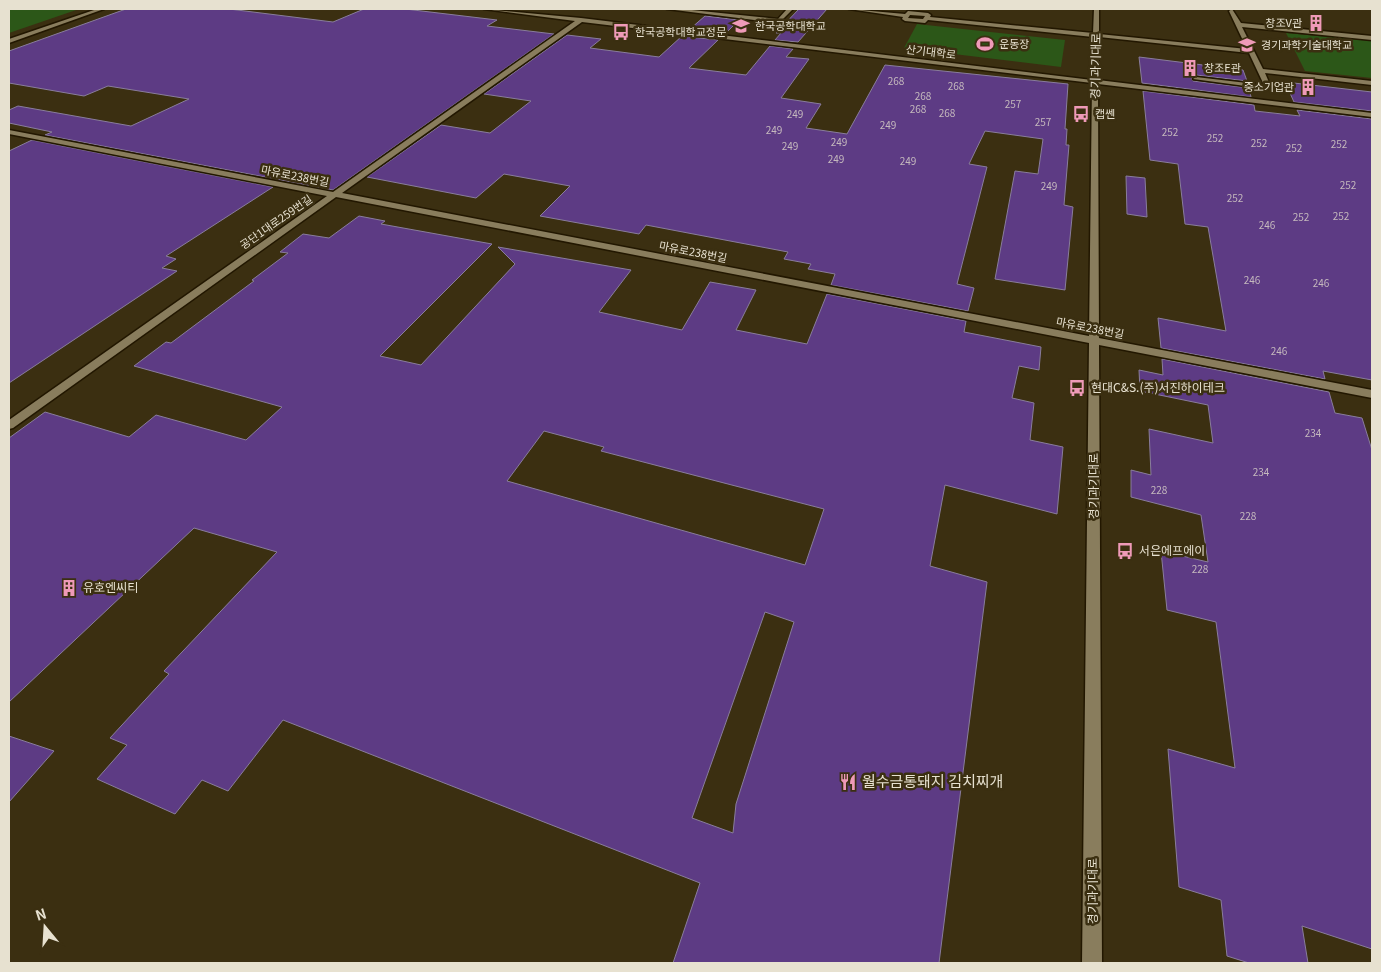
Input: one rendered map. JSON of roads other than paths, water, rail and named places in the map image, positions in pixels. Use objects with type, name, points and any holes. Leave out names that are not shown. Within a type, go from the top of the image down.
[{"type":"street","points":[[9,41],[102,9]]},
{"type":"street","name":"산기대학로","points":[[486,9],[510,10],[1372,115]]},
{"type":"street","points":[[670,9],[779,21],[790,9]]},
{"type":"street","points":[[713,9],[775,17],[783,9]]},
{"type":"street","name":"경기과기대로","points":[[1092,963],[1095,81],[1097,9]]},
{"type":"street","points":[[852,10],[907,16],[908,13],[928,15],[926,18],[1251,51]]},
{"type":"street","points":[[1196,79],[1268,88],[1232,11]]},
{"type":"street","name":"공단1대로259번길","points":[[9,425],[580,20]]},
{"type":"street","points":[[1239,25],[1372,38]]},
{"type":"street","points":[[1260,71],[1372,83]]},
{"type":"street","name":"마유로238번길","points":[[9,132],[1372,394]]},
{"type":"place","name":"창조V관","points":[[1316,23]]},
{"type":"place","name":"한국공학대학교","points":[[741,26]]},
{"type":"place","name":"한국공학대학교정문","points":[[621,32]]},
{"type":"place","name":"운동장","points":[[985,44]]},
{"type":"place","name":"경기과학기술대학교","points":[[1247,45]]},
{"type":"place","name":"창조E관","points":[[1190,68]]},
{"type":"place","name":"중소기업관","points":[[1308,87]]},
{"type":"place","name":"캡쎈","points":[[1081,114]]},
{"type":"place","name":"현대C&S.(주)서진하이테크","points":[[1077,388]]},
{"type":"place","name":"서은에프에이","points":[[1125,551]]},
{"type":"place","name":"유호엔씨티","points":[[69,588]]},
{"type":"place","name":"월수금통돼지 김치찌개","points":[[848,782]]}]
